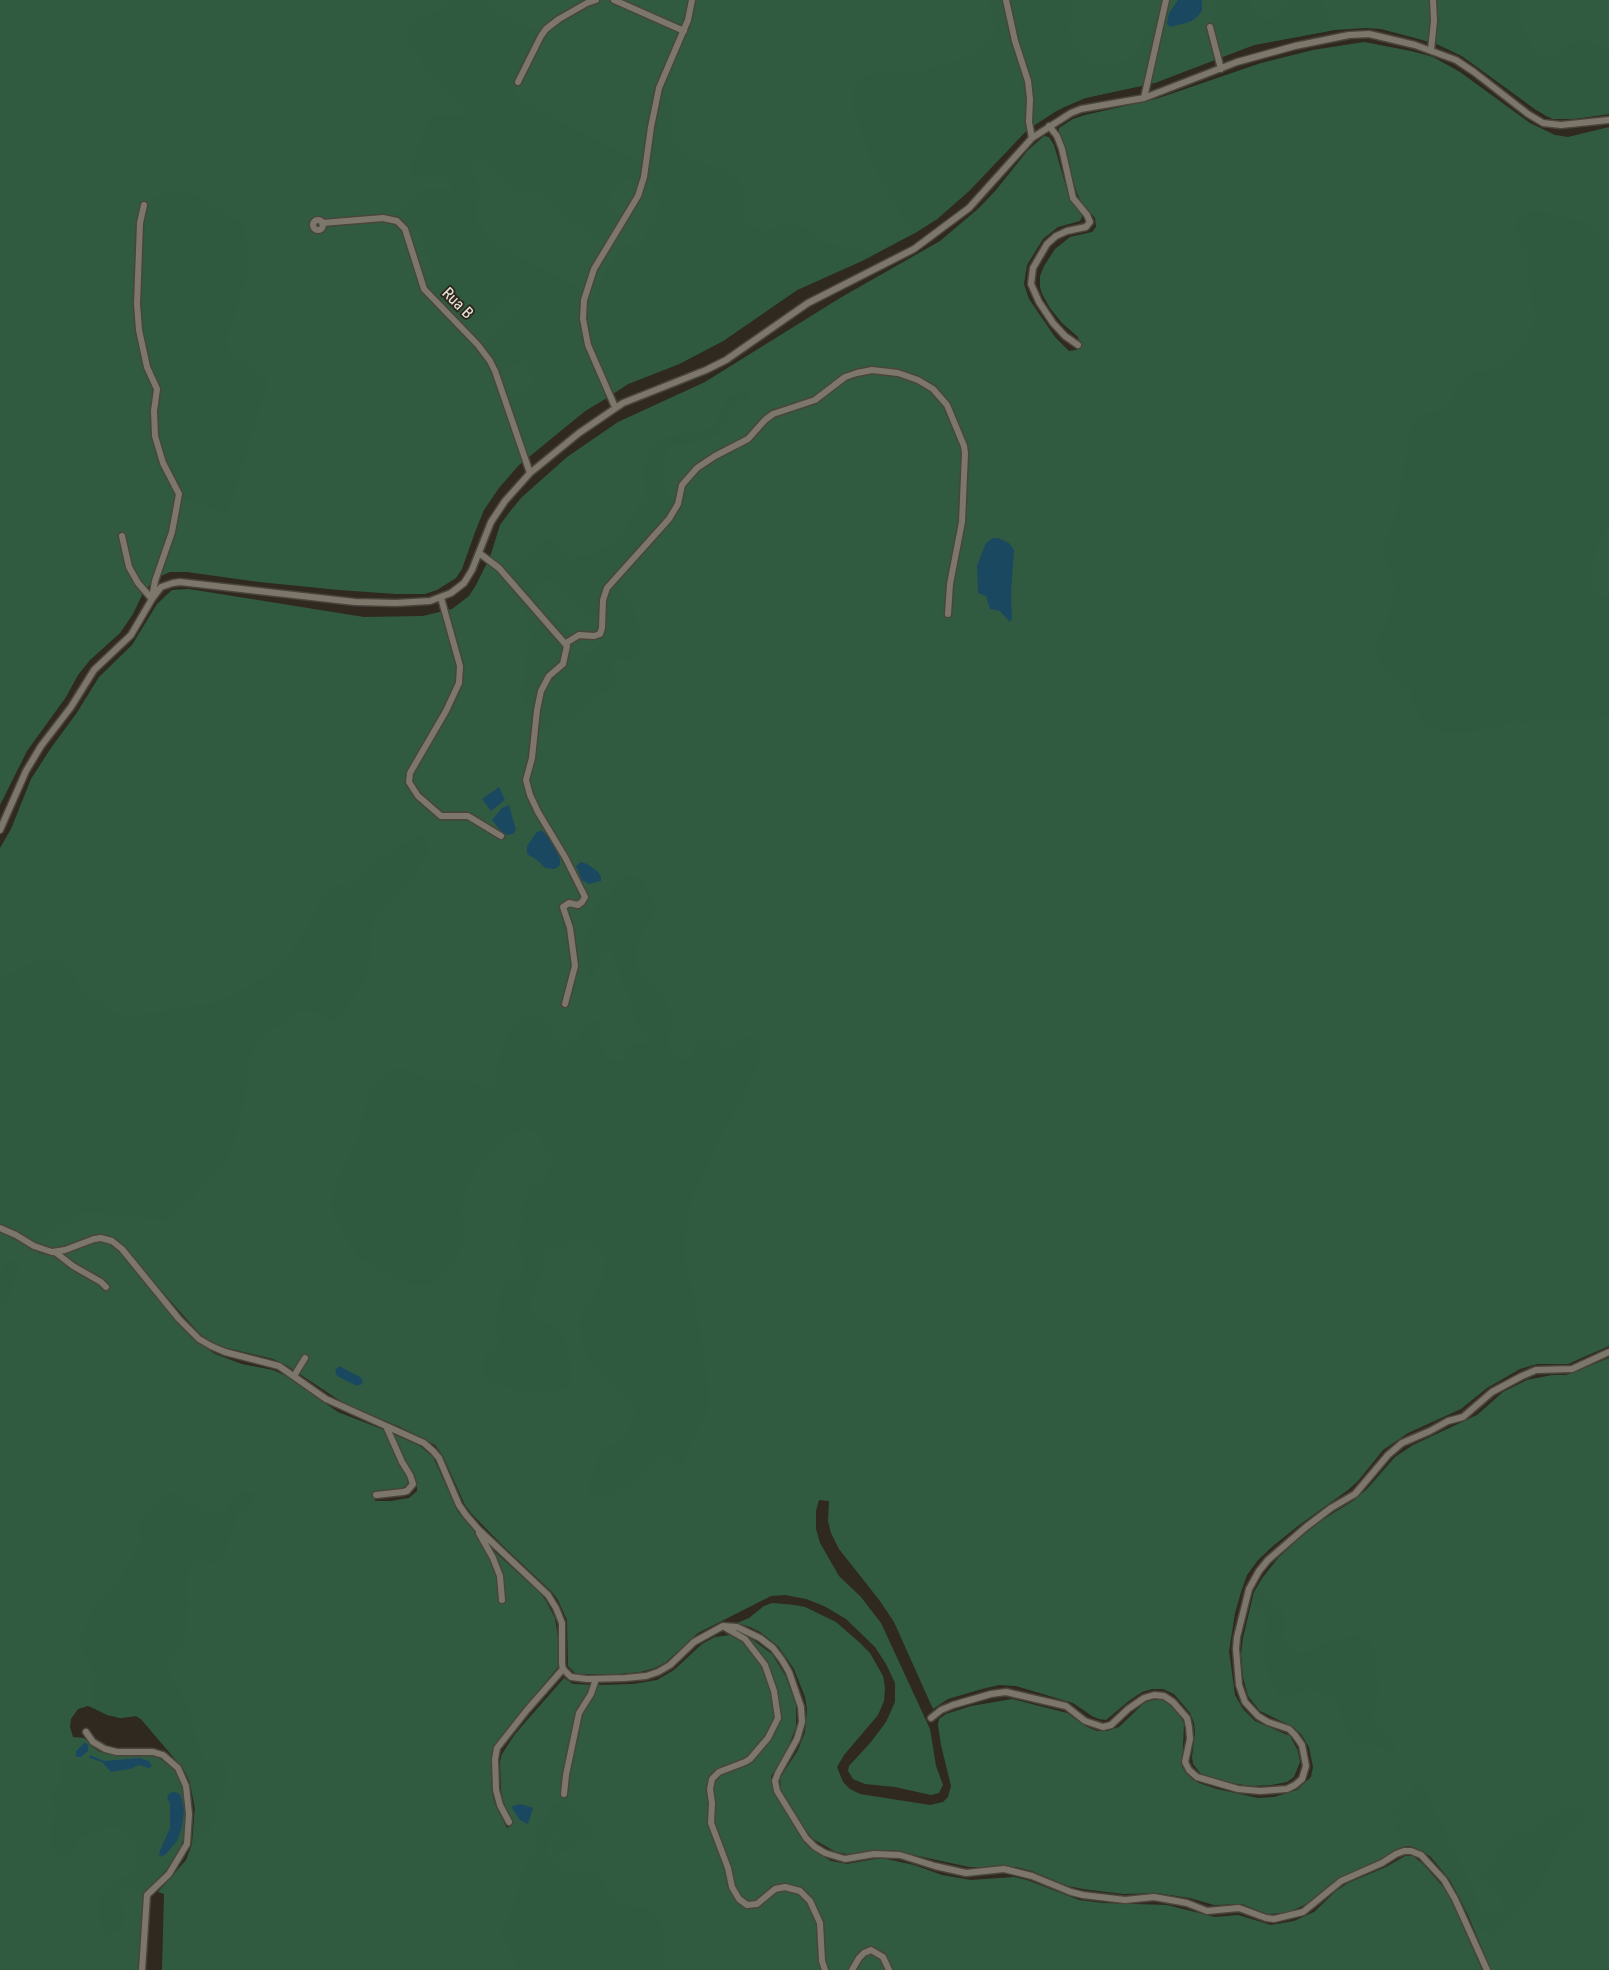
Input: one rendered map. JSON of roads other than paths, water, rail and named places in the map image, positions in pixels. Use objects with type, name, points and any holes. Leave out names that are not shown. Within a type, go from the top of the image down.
[{"type":"street","points":[[518,82],[540,36],[546,29],[586,3],[596,0]]},
{"type":"street","points":[[614,0],[684,31]]},
{"type":"street","points":[[615,408],[588,345],[583,319],[584,300],[594,270],[638,196],[644,177],[659,88],[684,31],[690,14],[692,0]]},
{"type":"street","points":[[1006,0],[1015,41],[1028,81],[1030,99],[1028,116],[1032,138]]},
{"type":"street","points":[[1144,98],[1166,0]]},
{"type":"street","points":[[1431,50],[1434,21],[1433,0]]},
{"type":"street","points":[[1210,27],[1221,69]]},
{"type":"street","points":[[0,830],[26,771],[40,746],[71,707],[94,670],[131,635],[152,599],[161,588],[180,582],[355,602],[410,604],[441,598],[451,593],[464,582],[472,570],[487,531],[497,512],[530,473],[579,433],[615,408],[644,393],[706,370],[726,360],[808,303],[921,244],[969,208],[1032,138],[1049,126],[1081,109],[1144,98],[1237,62],[1295,46],[1359,34],[1380,36],[1431,50],[1456,60],[1528,114],[1543,123],[1561,125],[1609,120]]},
{"type":"street","points":[[1049,126],[1057,136],[1062,149],[1073,198],[1087,215],[1090,222],[1086,227],[1062,233],[1047,244],[1033,268],[1031,284],[1039,302],[1053,323],[1065,336],[1078,345]]},
{"type":"street","points":[[144,206],[140,223],[137,304],[139,330],[147,367],[157,389],[154,419],[158,446],[166,470],[178,494],[172,532],[155,581],[152,599]]},
{"type":"street","name":"Rua B","points":[[322,223],[383,218],[397,221],[405,229],[424,289],[478,345],[490,361],[530,473]]},
{"type":"street","points":[[566,643],[579,635],[594,636],[600,634],[603,600],[607,588],[669,519],[678,504],[682,485],[697,468],[715,456],[748,439],[773,414],[815,400],[845,377],[872,370],[898,373],[918,380],[933,389],[948,404],[964,446],[962,522],[950,584],[948,614]]},
{"type":"street","points":[[122,536],[129,567],[138,583],[152,599]]},
{"type":"street","points":[[479,553],[499,568],[545,623],[566,643],[567,649],[563,664],[549,676],[542,691],[536,719],[532,758],[526,780],[530,796],[538,812],[565,857],[585,897],[578,905],[569,903],[563,907],[570,928],[575,966],[565,1004]]},
{"type":"street","points":[[441,598],[460,674],[455,693],[410,773],[411,787],[414,792],[443,817],[468,816],[501,836]]},
{"type":"street","points":[[0,1228],[34,1246],[54,1252],[102,1282],[106,1287]]},
{"type":"street","points":[[54,1252],[94,1239],[100,1238],[112,1241],[122,1249],[159,1296],[200,1339],[225,1352],[279,1366],[326,1399],[344,1409],[424,1443],[439,1458],[459,1505],[478,1529],[543,1590],[556,1608],[562,1623],[563,1669],[497,1748],[495,1758],[496,1790],[500,1805],[509,1822]]},
{"type":"street","points":[[931,1718],[940,1710],[952,1705],[991,1694],[1006,1692],[1066,1706],[1085,1721],[1103,1727],[1112,1725],[1128,1709],[1144,1698],[1154,1695],[1164,1696],[1173,1702],[1187,1718],[1190,1727],[1190,1739],[1186,1762],[1189,1770],[1197,1777],[1238,1789],[1260,1791],[1287,1789],[1295,1785],[1302,1779],[1306,1766],[1302,1745],[1289,1729],[1268,1722],[1258,1716],[1241,1694],[1239,1685],[1237,1637],[1249,1589],[1259,1571],[1268,1560],[1306,1527],[1330,1508],[1355,1494],[1388,1455],[1402,1444],[1448,1421],[1462,1417],[1492,1392],[1522,1376],[1536,1370],[1572,1369],[1609,1352]]},
{"type":"street","points":[[294,1376],[305,1358]]},
{"type":"street","points":[[376,1495],[408,1491],[413,1484],[386,1426]]},
{"type":"street","points":[[478,1529],[500,1576],[502,1600]]},
{"type":"street","points":[[563,1669],[572,1678],[596,1679],[646,1676],[670,1665],[694,1642],[723,1626],[737,1627],[760,1638],[773,1648],[789,1672],[801,1707],[802,1722],[797,1740],[778,1773],[775,1781],[777,1791],[806,1838],[815,1847],[833,1856],[845,1859],[874,1854],[900,1855],[966,1873],[1004,1869],[1032,1876],[1083,1895],[1126,1900],[1154,1897],[1187,1903],[1207,1911],[1240,1908],[1266,1918],[1274,1919],[1303,1912],[1341,1881],[1382,1864],[1396,1854],[1411,1851],[1421,1855],[1448,1886],[1487,1970]]},
{"type":"street","points":[[723,1626],[745,1639],[765,1665],[774,1691],[778,1718],[768,1738],[750,1759],[719,1772],[712,1779],[710,1785],[712,1803],[711,1822],[728,1868],[733,1892],[743,1902],[752,1905],[757,1904],[775,1889],[785,1887],[800,1891],[810,1901],[820,1923],[822,1961],[826,1970]]},
{"type":"street","points":[[564,1794],[578,1713],[591,1694],[596,1679]]},
{"type":"street","points":[[86,1732],[95,1744],[109,1751],[153,1752],[163,1755],[178,1768],[186,1786],[189,1814],[187,1844],[169,1874],[147,1895],[142,1970]]},
{"type":"street","points":[[852,1970],[859,1958],[871,1950],[883,1957],[889,1970]]},
{"type":"water","points":[[1178,0],[1202,0],[1202,11],[1190,22],[1170,27],[1167,24],[1169,13]]},
{"type":"water","points":[[993,538],[1009,543],[1014,550],[1011,594],[1012,618],[1010,622],[1000,611],[990,609],[986,596],[978,593],[977,565],[986,543]]},
{"type":"water","points":[[499,787],[505,800],[491,811],[482,799]]},
{"type":"water","points":[[509,805],[516,830],[513,834],[507,835],[492,820],[502,808]]},
{"type":"water","points":[[541,830],[550,838],[560,859],[560,865],[555,869],[545,868],[527,854],[527,846],[536,833]]},
{"type":"water","points":[[581,862],[597,871],[601,876],[601,881],[589,884],[582,880],[576,866]]},
{"type":"water","points":[[339,1366],[360,1377],[363,1381],[362,1384],[357,1386],[337,1376],[335,1370]]},
{"type":"water","points":[[85,1742],[88,1745],[88,1751],[81,1757],[76,1757],[76,1751]]},
{"type":"water","points":[[90,1755],[104,1761],[140,1758],[149,1761],[152,1766],[149,1768],[139,1765],[130,1769],[111,1772],[102,1762],[89,1758]]},
{"type":"water","points":[[170,1793],[180,1794],[184,1810],[182,1827],[177,1841],[166,1854],[160,1857],[159,1853],[170,1828],[170,1804],[167,1797]]},
{"type":"water","points":[[521,1804],[533,1808],[528,1824],[520,1820],[512,1808]]}]
